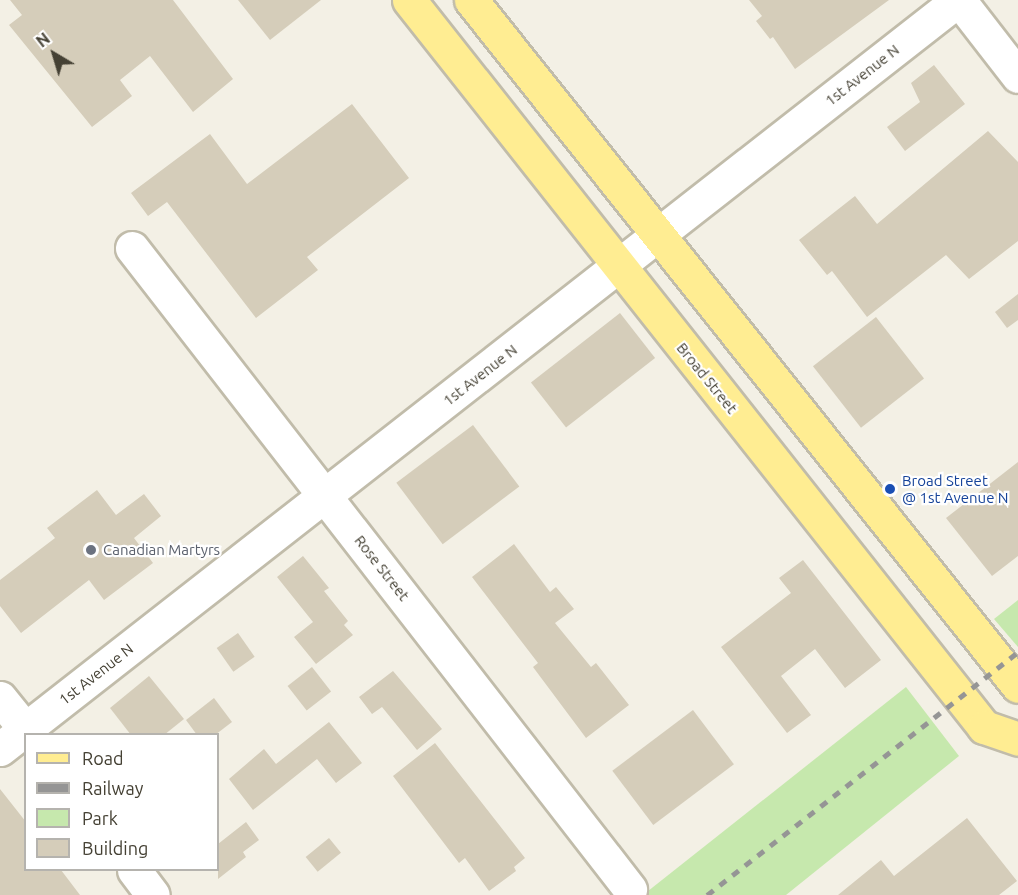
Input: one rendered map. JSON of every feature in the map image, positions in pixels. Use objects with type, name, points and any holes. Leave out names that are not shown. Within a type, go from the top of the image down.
[{"type":"main road","name":"Broad Street","points":[[409,0],[984,727],[1018,739]]},
{"type":"main road","points":[[471,0],[1018,686]]},
{"type":"street","name":"1st Avenue N","points":[[24,733],[959,0]]},
{"type":"street","points":[[959,0],[1018,76]]},
{"type":"street","name":"Rose Street","points":[[132,248],[630,889]]},
{"type":"street","points":[[0,698],[18,738]]},
{"type":"street","points":[[135,871],[153,895]]},
{"type":"green space","points":[[1018,600],[1018,647],[994,619]]},
{"type":"green space","points":[[906,687],[959,756],[786,895],[643,895]]},
{"type":"building","points":[[10,0],[173,0],[233,79],[193,112],[150,56],[120,80],[132,96],[92,127],[9,25],[22,15]]},
{"type":"building","points":[[238,0],[321,0],[270,40]]},
{"type":"building","points":[[749,0],[889,0],[795,69],[773,37],[770,39],[756,21],[762,16]]},
{"type":"building","points":[[934,65],[965,104],[905,151],[887,127],[920,102],[911,83]]},
{"type":"building","points":[[352,104],[409,178],[307,257],[318,270],[256,318],[167,202],[148,216],[131,193],[210,134],[247,184]]},
{"type":"building","points":[[988,131],[1018,162],[1018,241],[969,279],[946,255],[867,317],[832,271],[827,275],[799,240],[855,196],[877,224]]},
{"type":"building","points":[[1018,294],[1018,320],[1007,328],[995,312]]},
{"type":"building","points":[[620,313],[655,358],[566,427],[531,383]]},
{"type":"building","points":[[876,317],[924,378],[861,428],[813,366]]},
{"type":"building","points":[[473,425],[519,486],[443,544],[396,483]]},
{"type":"building","points":[[1018,462],[1018,556],[992,576],[946,518]]},
{"type":"building","name":"Canadian Martyrs","points":[[97,490],[116,515],[144,494],[161,516],[134,538],[153,563],[104,600],[89,580],[21,633],[0,606],[0,580],[55,538],[47,528]]},
{"type":"building","points":[[514,544],[550,592],[556,587],[574,609],[555,623],[591,667],[596,663],[629,705],[586,738],[533,667],[538,663],[472,577]]},
{"type":"building","points":[[303,556],[329,588],[324,591],[348,621],[344,625],[353,635],[316,664],[294,637],[313,622],[277,577]]},
{"type":"building","points":[[803,560],[881,660],[845,688],[815,649],[781,676],[811,715],[787,733],[721,647],[791,593],[779,578]]},
{"type":"building","points":[[238,633],[255,657],[233,672],[217,648]]},
{"type":"building","points":[[312,667],[331,691],[307,711],[288,686]]},
{"type":"building","points":[[393,671],[442,729],[417,750],[382,707],[372,714],[359,697]]},
{"type":"building","points":[[149,676],[184,719],[166,733],[129,733],[110,708]]},
{"type":"building","points":[[214,698],[232,722],[218,733],[196,733],[186,720]]},
{"type":"building","points":[[693,710],[734,764],[653,825],[612,771]]},
{"type":"building","points":[[329,722],[362,763],[336,783],[317,759],[253,810],[229,779],[264,749],[276,764]]},
{"type":"building","points":[[435,743],[525,858],[514,867],[516,871],[489,891],[465,858],[459,863],[393,776]]},
{"type":"building","points":[[0,789],[24,819],[24,871],[62,871],[80,895],[0,895]]},
{"type":"building","points":[[967,818],[1017,881],[999,895],[838,895],[881,860],[894,876]]},
{"type":"building","points":[[246,822],[259,840],[243,852],[246,857],[218,879],[219,843]]},
{"type":"building","points":[[329,838],[341,853],[318,872],[306,857]]},
{"type":"railway","points":[[707,895],[1018,652]]},
{"type":"place","name":"Broad Street @ 1st Avenue N","points":[[890,489]]},
{"type":"place","name":"Canadian Martyrs","points":[[91,550]]}]
